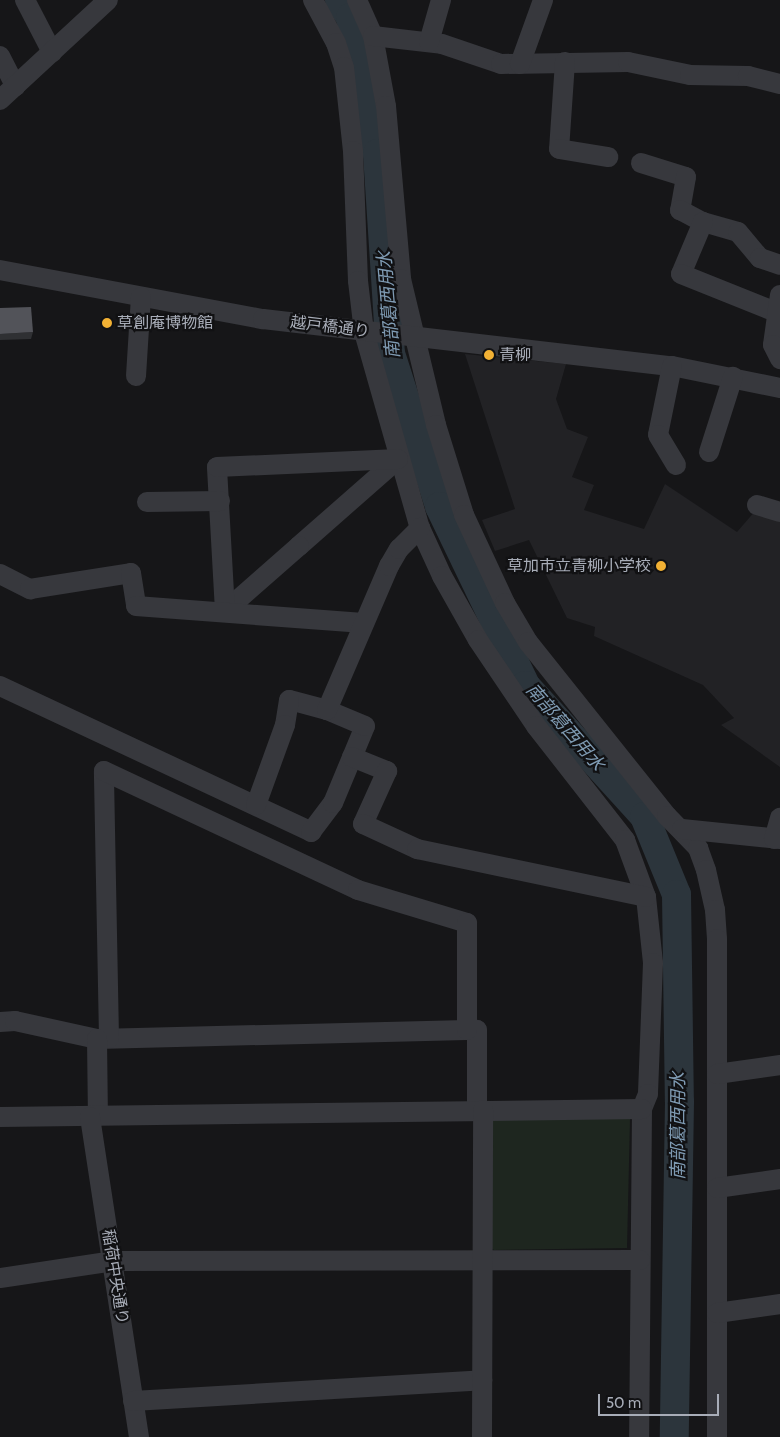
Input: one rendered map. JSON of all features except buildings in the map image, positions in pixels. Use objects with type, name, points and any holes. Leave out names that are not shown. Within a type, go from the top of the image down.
[{"type":"street","points":[[25,0],[52,52]]},
{"type":"street","points":[[0,100],[108,0]]},
{"type":"street","points":[[313,0],[336,43],[344,67],[353,151],[358,281],[367,332],[398,459],[420,528],[442,576],[478,640],[536,726],[625,840],[646,897],[653,963],[648,1094],[642,1110],[639,1437]]},
{"type":"street","points":[[357,0],[373,36],[386,106],[398,252],[411,337],[449,472],[464,515],[505,603],[528,642],[667,816],[682,829],[698,848],[715,910],[718,1437]]},
{"type":"street","points":[[429,42],[441,0]]},
{"type":"street","points":[[520,64],[543,0]]},
{"type":"street","points":[[373,36],[429,42],[502,64],[628,62],[690,75],[748,76],[778,86]]},
{"type":"street","points":[[0,56],[16,86]]},
{"type":"street","points":[[565,62],[559,149],[608,157]]},
{"type":"street","points":[[641,163],[686,177],[680,210],[704,222],[738,232],[760,258],[780,265]]},
{"type":"street","points":[[704,222],[681,274],[778,303],[773,345],[780,359]]},
{"type":"street","name":"越戸橋通り","points":[[0,270],[263,319],[672,366],[780,388]]},
{"type":"street","points":[[136,376],[141,297]]},
{"type":"street","points":[[672,366],[658,435],[676,465]]},
{"type":"street","points":[[709,452],[733,377]]},
{"type":"street","points":[[226,611],[217,467],[398,459]]},
{"type":"street","points":[[226,611],[398,459]]},
{"type":"street","points":[[147,502],[220,501]]},
{"type":"street","points":[[757,504],[780,512]]},
{"type":"street","points":[[327,710],[389,566],[399,549],[420,528]]},
{"type":"street","points":[[0,574],[30,589],[131,573],[136,606],[226,611],[363,623]]},
{"type":"street","points":[[0,686],[311,832],[333,803],[365,726],[327,710],[289,700],[285,726],[256,805]]},
{"type":"street","points":[[352,757],[387,771],[363,824],[417,849],[646,897]]},
{"type":"street","name":"稲荷中央通り","points":[[139,1437],[94,1117],[103,1038],[104,771],[358,890],[468,923],[467,1030]]},
{"type":"street","points":[[682,829],[777,839],[780,818]]},
{"type":"street","points":[[0,1022],[15,1021],[103,1038],[477,1030],[480,1110],[482,1437]]},
{"type":"street","points":[[717,1074],[780,1065]]},
{"type":"street","points":[[0,1118],[480,1110],[642,1110]]},
{"type":"street","points":[[717,1188],[780,1179]]},
{"type":"street","points":[[0,1278],[114,1261],[640,1260]]},
{"type":"street","points":[[717,1313],[780,1304]]},
{"type":"street","points":[[134,1400],[482,1380]]},
{"type":"shaded area","name":"草加市立青柳小学校","points":[[465,354],[566,364],[556,399],[567,429],[588,437],[572,477],[594,485],[584,510],[644,529],[665,484],[737,532],[756,510],[780,518],[780,767],[721,725],[734,718],[703,685],[594,636],[595,627],[567,618],[529,540],[495,551],[482,520],[515,509]]},
{"type":"shaded area","points":[[488,1115],[630,1119],[627,1248],[494,1250],[487,1245]]},
{"type":"waterway","name":"南部葛西用水","points":[[339,0],[350,17],[377,153],[390,353],[439,506],[525,685],[644,816],[676,894],[679,1101],[674,1437]]},
{"type":"place","name":"草創庵博物館","points":[[107,323]]},
{"type":"place","name":"青柳","points":[[489,355]]},
{"type":"place","name":"草加市立青柳小学校","points":[[661,566]]}]
